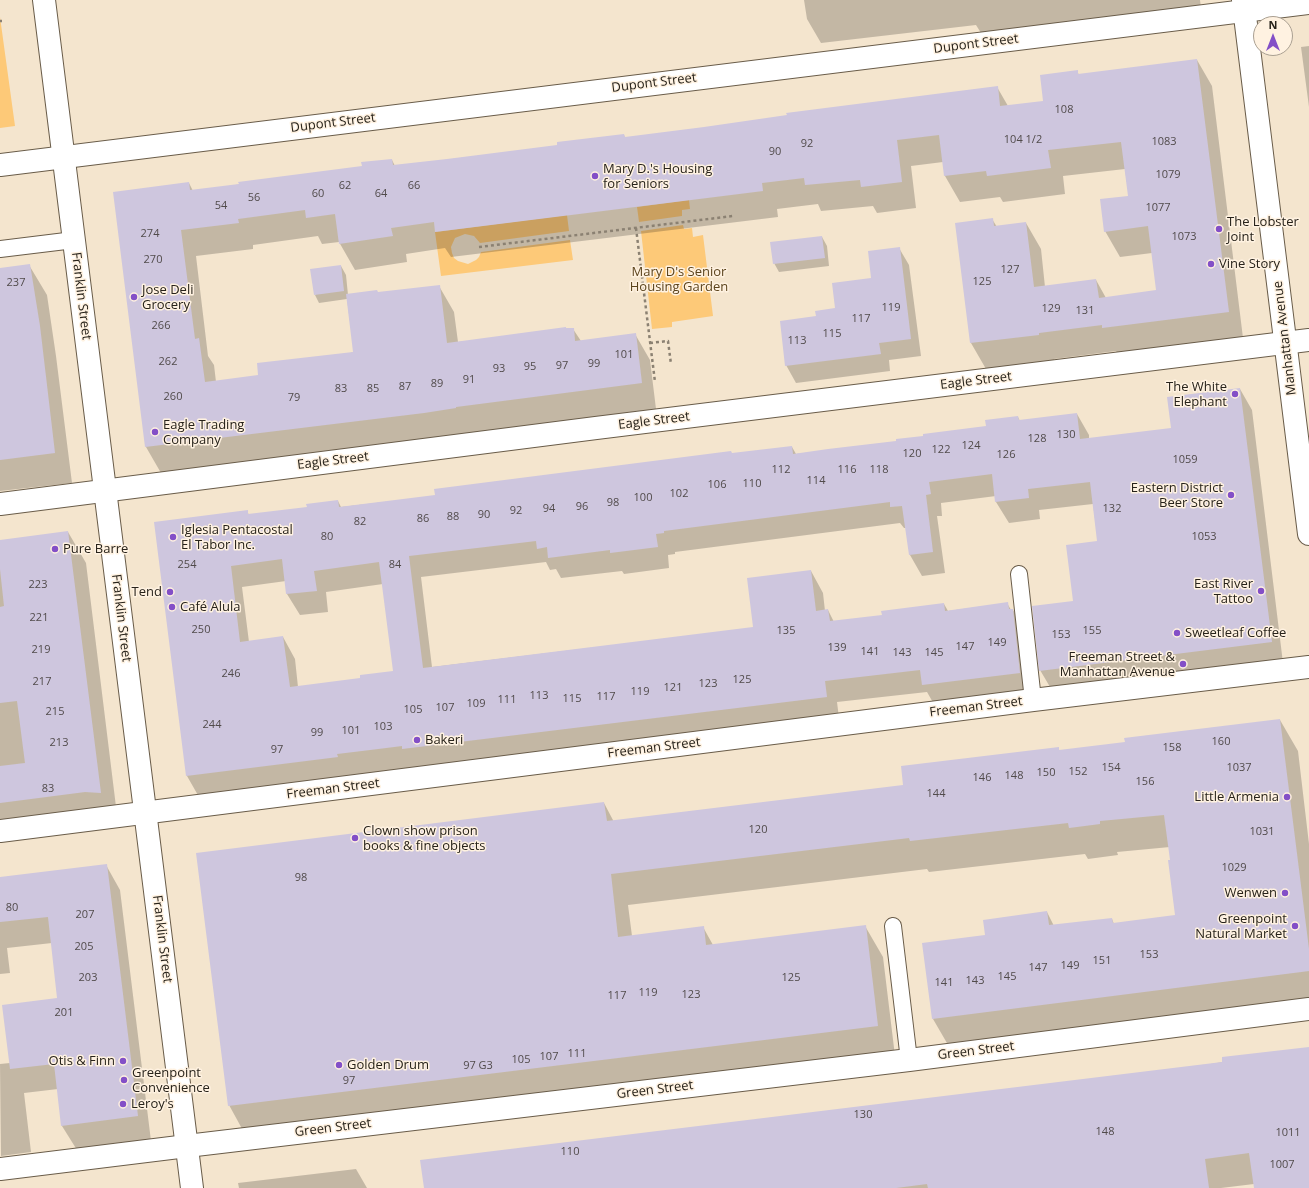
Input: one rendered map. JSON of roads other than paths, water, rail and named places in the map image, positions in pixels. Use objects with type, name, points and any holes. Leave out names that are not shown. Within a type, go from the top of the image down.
[{"type":"street","name":"Franklin Street","points":[[44,0],[192,1188]]},
{"type":"street","name":"Dupont Street","points":[[0,165],[1243,5],[1309,4]]},
{"type":"street","name":"Manhattan Avenue","points":[[1243,5],[1309,534]]},
{"type":"street","name":"Eagle Street","points":[[0,504],[1309,340]]},
{"type":"street","name":"Freeman Street","points":[[0,831],[1033,700],[1309,667]]},
{"type":"street","name":"Green Street","points":[[0,1169],[909,1060],[1309,1009]]},
{"type":"lane","points":[[0,249],[74,240]]},
{"type":"lane","points":[[1019,574],[1033,700]]},
{"type":"lane","points":[[893,926],[909,1060]]},
{"type":"place","name":"Mary D.'s Housing for Seniors","points":[[595,176]]},
{"type":"place","name":"The Lobster Joint","points":[[1219,229]]},
{"type":"place","name":"Vine Story","points":[[1211,264]]},
{"type":"place","name":"Jose Deli Grocery","points":[[134,297]]},
{"type":"place","name":"The White Elephant","points":[[1235,394]]},
{"type":"place","name":"Eagle Trading Company","points":[[155,432]]},
{"type":"place","name":"Eastern District Beer Store","points":[[1231,495]]},
{"type":"place","name":"Iglesia Pentacostal El Tabor Inc.","points":[[173,537]]},
{"type":"place","name":"Pure Barre","points":[[55,549]]},
{"type":"place","name":"East River Tattoo","points":[[1261,591]]},
{"type":"place","name":"Tend","points":[[170,592]]},
{"type":"place","name":"Café Alula","points":[[172,607]]},
{"type":"place","name":"Sweetleaf Coffee","points":[[1177,633]]},
{"type":"place","name":"Freeman Street & Manhattan Avenue","points":[[1183,664]]},
{"type":"place","name":"Bakeri","points":[[417,740]]},
{"type":"place","name":"Little Armenia","points":[[1287,797]]},
{"type":"place","name":"Clown show prison books & fine objects","points":[[355,838]]},
{"type":"place","name":"Wenwen","points":[[1285,893]]},
{"type":"place","name":"Greenpoint Natural Market","points":[[1295,926]]},
{"type":"place","name":"Otis & Finn","points":[[123,1061]]},
{"type":"place","name":"Golden Drum","points":[[339,1065]]},
{"type":"place","name":"Greenpoint Convenience","points":[[124,1080]]},
{"type":"place","name":"Leroy's","points":[[123,1104]]},
{"type":"park label","name":"Mary D's Senior Housing Garden","points":[[679,280]]}]
